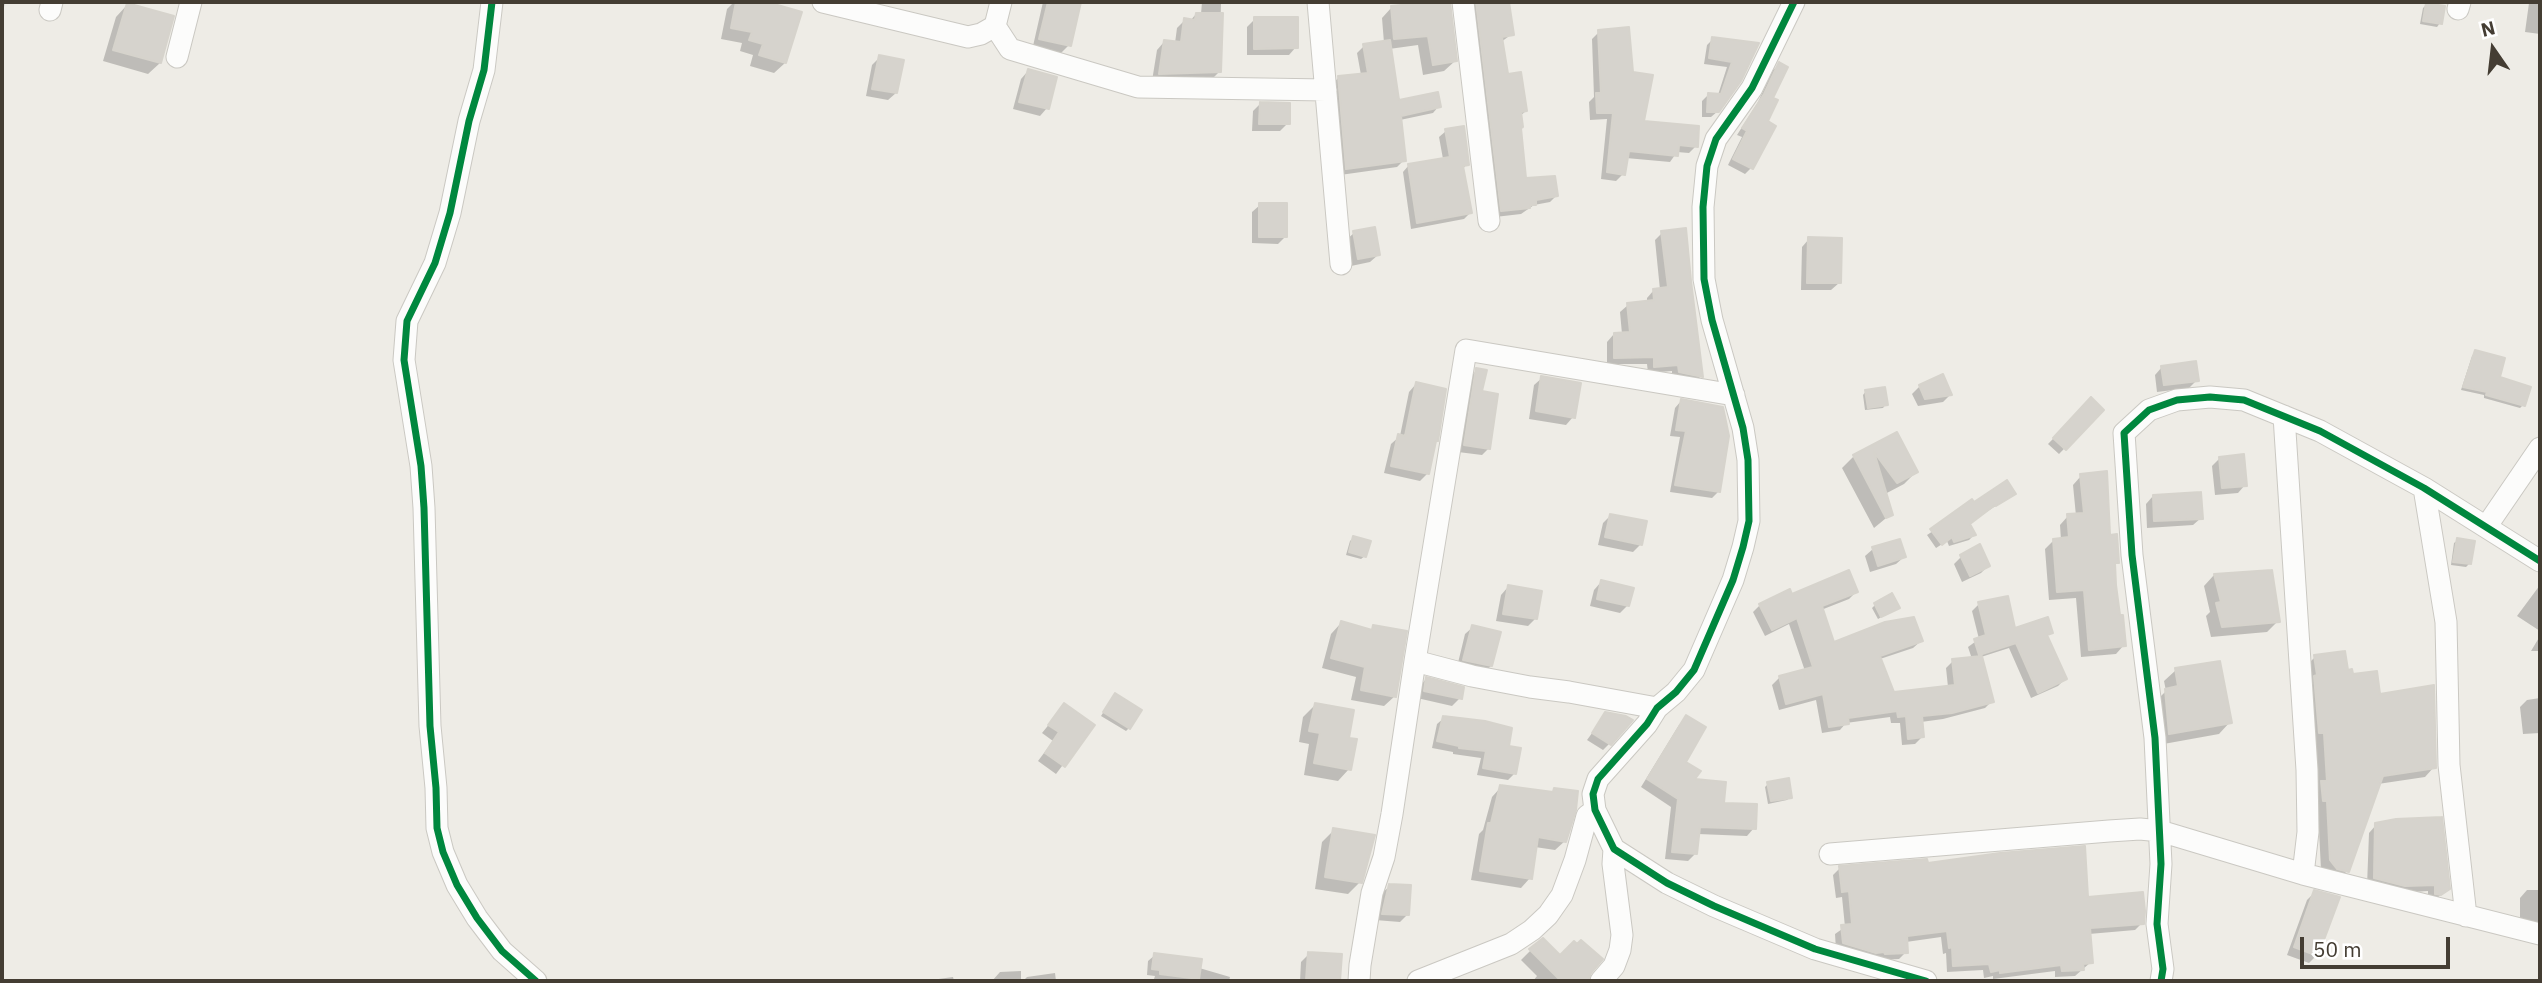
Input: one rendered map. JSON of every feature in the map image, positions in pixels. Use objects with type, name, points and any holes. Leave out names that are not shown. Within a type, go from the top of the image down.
[{"type":"street","points":[[177,58],[191,2]]},
{"type":"street","points":[[492,2],[484,70],[450,213],[435,263],[407,321],[404,360],[424,498],[430,726],[437,828],[443,852],[457,885],[477,918],[502,951],[536,981]]},
{"type":"street","points":[[822,2],[968,37],[995,26]]},
{"type":"street","points":[[1001,2],[995,26],[1010,49],[1138,87],[1326,90]]},
{"type":"street","points":[[1318,2],[1341,264]]},
{"type":"street","points":[[1464,2],[1489,220]]},
{"type":"street","points":[[1794,2],[1752,88],[1716,139],[1707,166],[1703,220],[1704,279],[1748,460],[1749,521],[1743,547],[1733,580],[1694,670],[1676,692],[1657,708],[1647,724],[1598,779],[1593,794],[1595,810],[1614,849],[1667,883],[1815,949],[1926,981]]},
{"type":"street","points":[[1359,981],[1372,893],[1384,857],[1392,814],[1466,350],[1734,395]]},
{"type":"street","points":[[2161,981],[2163,969],[2157,914],[2161,864],[2155,738],[2132,555],[2124,433],[2149,410],[2176,400],[2210,397],[2244,400],[2319,431],[2424,488],[2540,561]]},
{"type":"street","points":[[2284,416],[2307,770],[2308,832],[2303,874]]},
{"type":"street","points":[[2486,527],[2540,449]]},
{"type":"street","points":[[2424,488],[2446,622],[2449,765],[2466,916]]},
{"type":"street","points":[[1415,661],[1530,687],[1657,708]]},
{"type":"street","points":[[1418,981],[1511,944],[1548,915],[1562,895],[1587,816],[1595,810]]},
{"type":"street","points":[[1830,854],[2109,831],[2160,831],[2303,874],[2540,934]]},
{"type":"street","points":[[1601,981],[1614,966],[1621,942],[1614,849]]},
{"type":"building","points":[[736,2],[767,2],[802,12],[786,63],[759,55],[763,44],[749,40],[752,32],[731,28]]},
{"type":"building","points":[[1048,2],[1081,2],[1071,46],[1039,39]]},
{"type":"building","points":[[1450,2],[1457,61],[1433,65],[1428,36],[1394,39],[1391,6]]},
{"type":"building","points":[[1476,2],[1509,2],[1514,35],[1502,37],[1508,74],[1521,72],[1527,111],[1521,112],[1526,178],[1555,176],[1558,196],[1536,200],[1536,205],[1530,205],[1530,208],[1501,211]]},
{"type":"building","points":[[127,3],[174,16],[161,63],[113,50]]},
{"type":"building","points":[[2426,3],[2445,6],[2442,24],[2423,21]]},
{"type":"building","points":[[1196,13],[1223,13],[1221,72],[1159,74],[1164,40],[1181,42],[1184,18],[1195,20]]},
{"type":"building","points":[[1254,17],[1298,17],[1298,48],[1254,49]]},
{"type":"building","points":[[1629,27],[1633,72],[1653,75],[1644,121],[1699,126],[1698,147],[1679,145],[1678,156],[1629,151],[1625,175],[1607,172],[1613,113],[1597,113],[1596,93],[1601,93],[1598,30]]},
{"type":"building","points":[[1712,37],[1759,43],[1741,81],[1719,112],[1707,112],[1708,93],[1721,94],[1732,62],[1709,58]]},
{"type":"building","points":[[1390,40],[1399,100],[1438,92],[1441,107],[1401,116],[1406,161],[1346,169],[1338,76],[1368,73],[1363,44]]},
{"type":"building","points":[[879,55],[904,60],[897,93],[872,89]]},
{"type":"building","points":[[1779,62],[1788,67],[1773,98],[1778,100],[1768,121],[1776,126],[1753,169],[1733,159],[1747,131],[1742,128],[1764,94]]},
{"type":"building","points":[[1028,69],[1057,77],[1049,109],[1019,102]]},
{"type":"building","points":[[1260,102],[1290,103],[1290,124],[1259,124]]},
{"type":"building","points":[[1464,126],[1469,165],[1463,166],[1472,213],[1417,223],[1408,164],[1450,157],[1445,129]]},
{"type":"building","points":[[1259,203],[1287,203],[1287,237],[1259,237]]},
{"type":"building","points":[[1375,227],[1380,255],[1358,259],[1353,231]]},
{"type":"building","points":[[1686,228],[1703,377],[1679,372],[1678,365],[1654,367],[1654,357],[1614,358],[1614,333],[1630,332],[1627,303],[1654,300],[1653,289],[1668,287],[1661,231]]},
{"type":"building","points":[[1808,237],[1842,238],[1841,283],[1807,283]]},
{"type":"building","points":[[2475,350],[2505,358],[2500,377],[2531,387],[2525,406],[2486,395],[2487,392],[2463,387]]},
{"type":"building","points":[[2196,361],[2199,381],[2164,385],[2161,366]]},
{"type":"building","points":[[1476,368],[1487,370],[1482,391],[1498,394],[1490,449],[1464,445]]},
{"type":"building","points":[[1943,374],[1952,395],[1925,399],[1919,385]]},
{"type":"building","points":[[1541,376],[1581,383],[1575,418],[1536,411]]},
{"type":"building","points":[[1416,382],[1446,389],[1438,441],[1429,474],[1391,466],[1398,434],[1405,436]]},
{"type":"building","points":[[1885,387],[1888,405],[1868,408],[1865,390]]},
{"type":"building","points":[[2091,397],[2104,410],[2066,450],[2053,438]]},
{"type":"building","points":[[1681,399],[1723,407],[1729,436],[1720,492],[1675,485],[1686,431],[1676,430]]},
{"type":"building","points":[[1897,432],[1918,472],[1897,483],[1874,452],[1893,515],[1886,518],[1853,455]]},
{"type":"building","points":[[2244,454],[2247,486],[2222,488],[2219,457]]},
{"type":"building","points":[[2107,471],[2110,535],[2117,534],[2119,563],[2115,563],[2116,585],[2126,646],[2089,650],[2084,590],[2057,592],[2053,539],[2069,537],[2067,514],[2084,513],[2080,474]]},
{"type":"building","points":[[2007,480],[2016,494],[1995,505],[1970,524],[1976,535],[1954,542],[1952,537],[1942,545],[1930,529],[1972,499],[1974,502]]},
{"type":"building","points":[[2201,492],[2203,519],[2154,521],[2153,495]]},
{"type":"building","points":[[1610,514],[1647,521],[1642,545],[1605,537]]},
{"type":"building","points":[[1353,536],[1371,541],[1366,557],[1349,552]]},
{"type":"building","points":[[2457,538],[2475,541],[2471,564],[2453,562]]},
{"type":"building","points":[[1900,539],[1906,557],[1878,566],[1872,547]]},
{"type":"building","points":[[1980,544],[1990,566],[1970,576],[1960,555]]},
{"type":"building","points":[[1849,570],[1858,592],[1822,606],[1834,642],[1885,622],[1914,617],[1923,641],[1880,656],[1894,692],[1955,685],[1952,659],[1982,656],[1994,702],[1952,713],[1922,716],[1924,737],[1908,739],[1906,716],[1898,717],[1897,711],[1848,718],[1849,724],[1829,727],[1823,694],[1786,704],[1779,676],[1813,667],[1797,618],[1772,630],[1759,604],[1790,589],[1792,594]]},
{"type":"building","points":[[2272,570],[2280,622],[2222,627],[2216,603],[2221,602],[2214,574]]},
{"type":"building","points":[[1601,580],[1634,588],[1629,606],[1597,599]]},
{"type":"building","points":[[1508,585],[1542,591],[1537,619],[1503,614]]},
{"type":"building","points":[[1892,593],[1900,608],[1881,617],[1874,603]]},
{"type":"building","points":[[2008,596],[2015,628],[2048,617],[2053,633],[2047,635],[2067,679],[2038,693],[2016,643],[1979,655],[1974,639],[1986,635],[1978,602]]},
{"type":"building","points":[[1341,621],[1372,630],[1373,625],[1407,631],[1396,697],[1361,690],[1365,667],[1331,658]]},
{"type":"building","points":[[1472,625],[1501,632],[1492,666],[1463,660]]},
{"type":"building","points":[[2345,651],[2348,670],[2352,669],[2353,674],[2377,671],[2380,694],[2434,685],[2436,768],[2383,776],[2349,872],[2337,869],[2330,860],[2327,801],[2323,801],[2321,781],[2327,781],[2324,733],[2319,733],[2314,676],[2317,675],[2314,655]]},
{"type":"building","points":[[2220,661],[2232,723],[2169,734],[2165,689],[2178,686],[2175,668]]},
{"type":"building","points":[[1426,677],[1464,687],[1462,699],[1424,691]]},
{"type":"building","points":[[1115,693],[1142,710],[1130,729],[1103,712]]},
{"type":"building","points":[[1064,703],[1095,725],[1065,767],[1045,753],[1059,732],[1048,725]]},
{"type":"building","points":[[1315,703],[1354,710],[1349,738],[1357,739],[1351,770],[1314,763],[1320,733],[1309,731]]},
{"type":"building","points":[[1605,712],[1633,720],[1611,745],[1592,733]]},
{"type":"building","points":[[1686,715],[1706,727],[1686,762],[1701,771],[1695,779],[1726,782],[1724,803],[1757,804],[1756,829],[1700,827],[1697,854],[1672,852],[1678,799],[1647,779]]},
{"type":"building","points":[[1443,716],[1485,721],[1512,728],[1509,746],[1521,748],[1516,774],[1483,768],[1486,751],[1459,748],[1437,741]]},
{"type":"building","points":[[1789,778],[1792,798],[1771,801],[1767,782]]},
{"type":"building","points":[[1500,785],[1553,792],[1554,788],[1578,791],[1576,810],[1566,842],[1538,837],[1532,879],[1480,871],[1488,823],[1491,823]]},
{"type":"building","points":[[2442,817],[2450,889],[2441,895],[2435,894],[2435,885],[2405,886],[2374,878],[2375,823],[2396,819]]},
{"type":"building","points":[[1333,828],[1375,835],[1362,883],[1325,877]]},
{"type":"building","points":[[2085,846],[2088,897],[2143,892],[2145,911],[2144,924],[2090,928],[2093,963],[2083,964],[2084,970],[2062,971],[2061,965],[2000,973],[2000,970],[1991,972],[1989,964],[1953,966],[1952,947],[1949,948],[1947,931],[1907,936],[1908,953],[1876,953],[1843,943],[1841,925],[1852,924],[1849,891],[1842,892],[1839,866],[1927,859],[1928,863],[2000,853]]},
{"type":"building","points":[[1389,884],[1411,885],[1409,915],[1382,914]]},
{"type":"building","points":[[2314,890],[2340,897],[2318,956],[2294,947]]},
{"type":"building","points":[[1543,938],[1560,955],[1574,941],[1577,944],[1581,940],[1603,959],[1588,981],[1561,981],[1529,949]]},
{"type":"building","points":[[1308,952],[1342,954],[1340,981],[1306,981]]},
{"type":"building","points":[[1154,953],[1202,959],[1199,979],[1160,974],[1160,970],[1152,969]]},
{"type":"cycle path","points":[[492,2],[484,70],[469,121],[450,213],[435,263],[407,321],[404,360],[421,466],[424,508],[430,726],[437,828],[443,852],[457,885],[477,918],[502,951],[536,981]]},
{"type":"cycle path","points":[[1794,2],[1752,88],[1716,139],[1707,166],[1703,207],[1704,279],[1712,320],[1743,428],[1748,460],[1749,521],[1743,547],[1733,580],[1694,670],[1676,692],[1657,708],[1647,724],[1598,779],[1593,794],[1595,810],[1614,849],[1667,883],[1815,949],[1926,981]]},
{"type":"cycle path","points":[[2161,981],[2163,969],[2157,924],[2161,864],[2155,738],[2132,555],[2124,433],[2149,410],[2177,400],[2210,397],[2244,400],[2320,431],[2424,488],[2540,561]]}]
